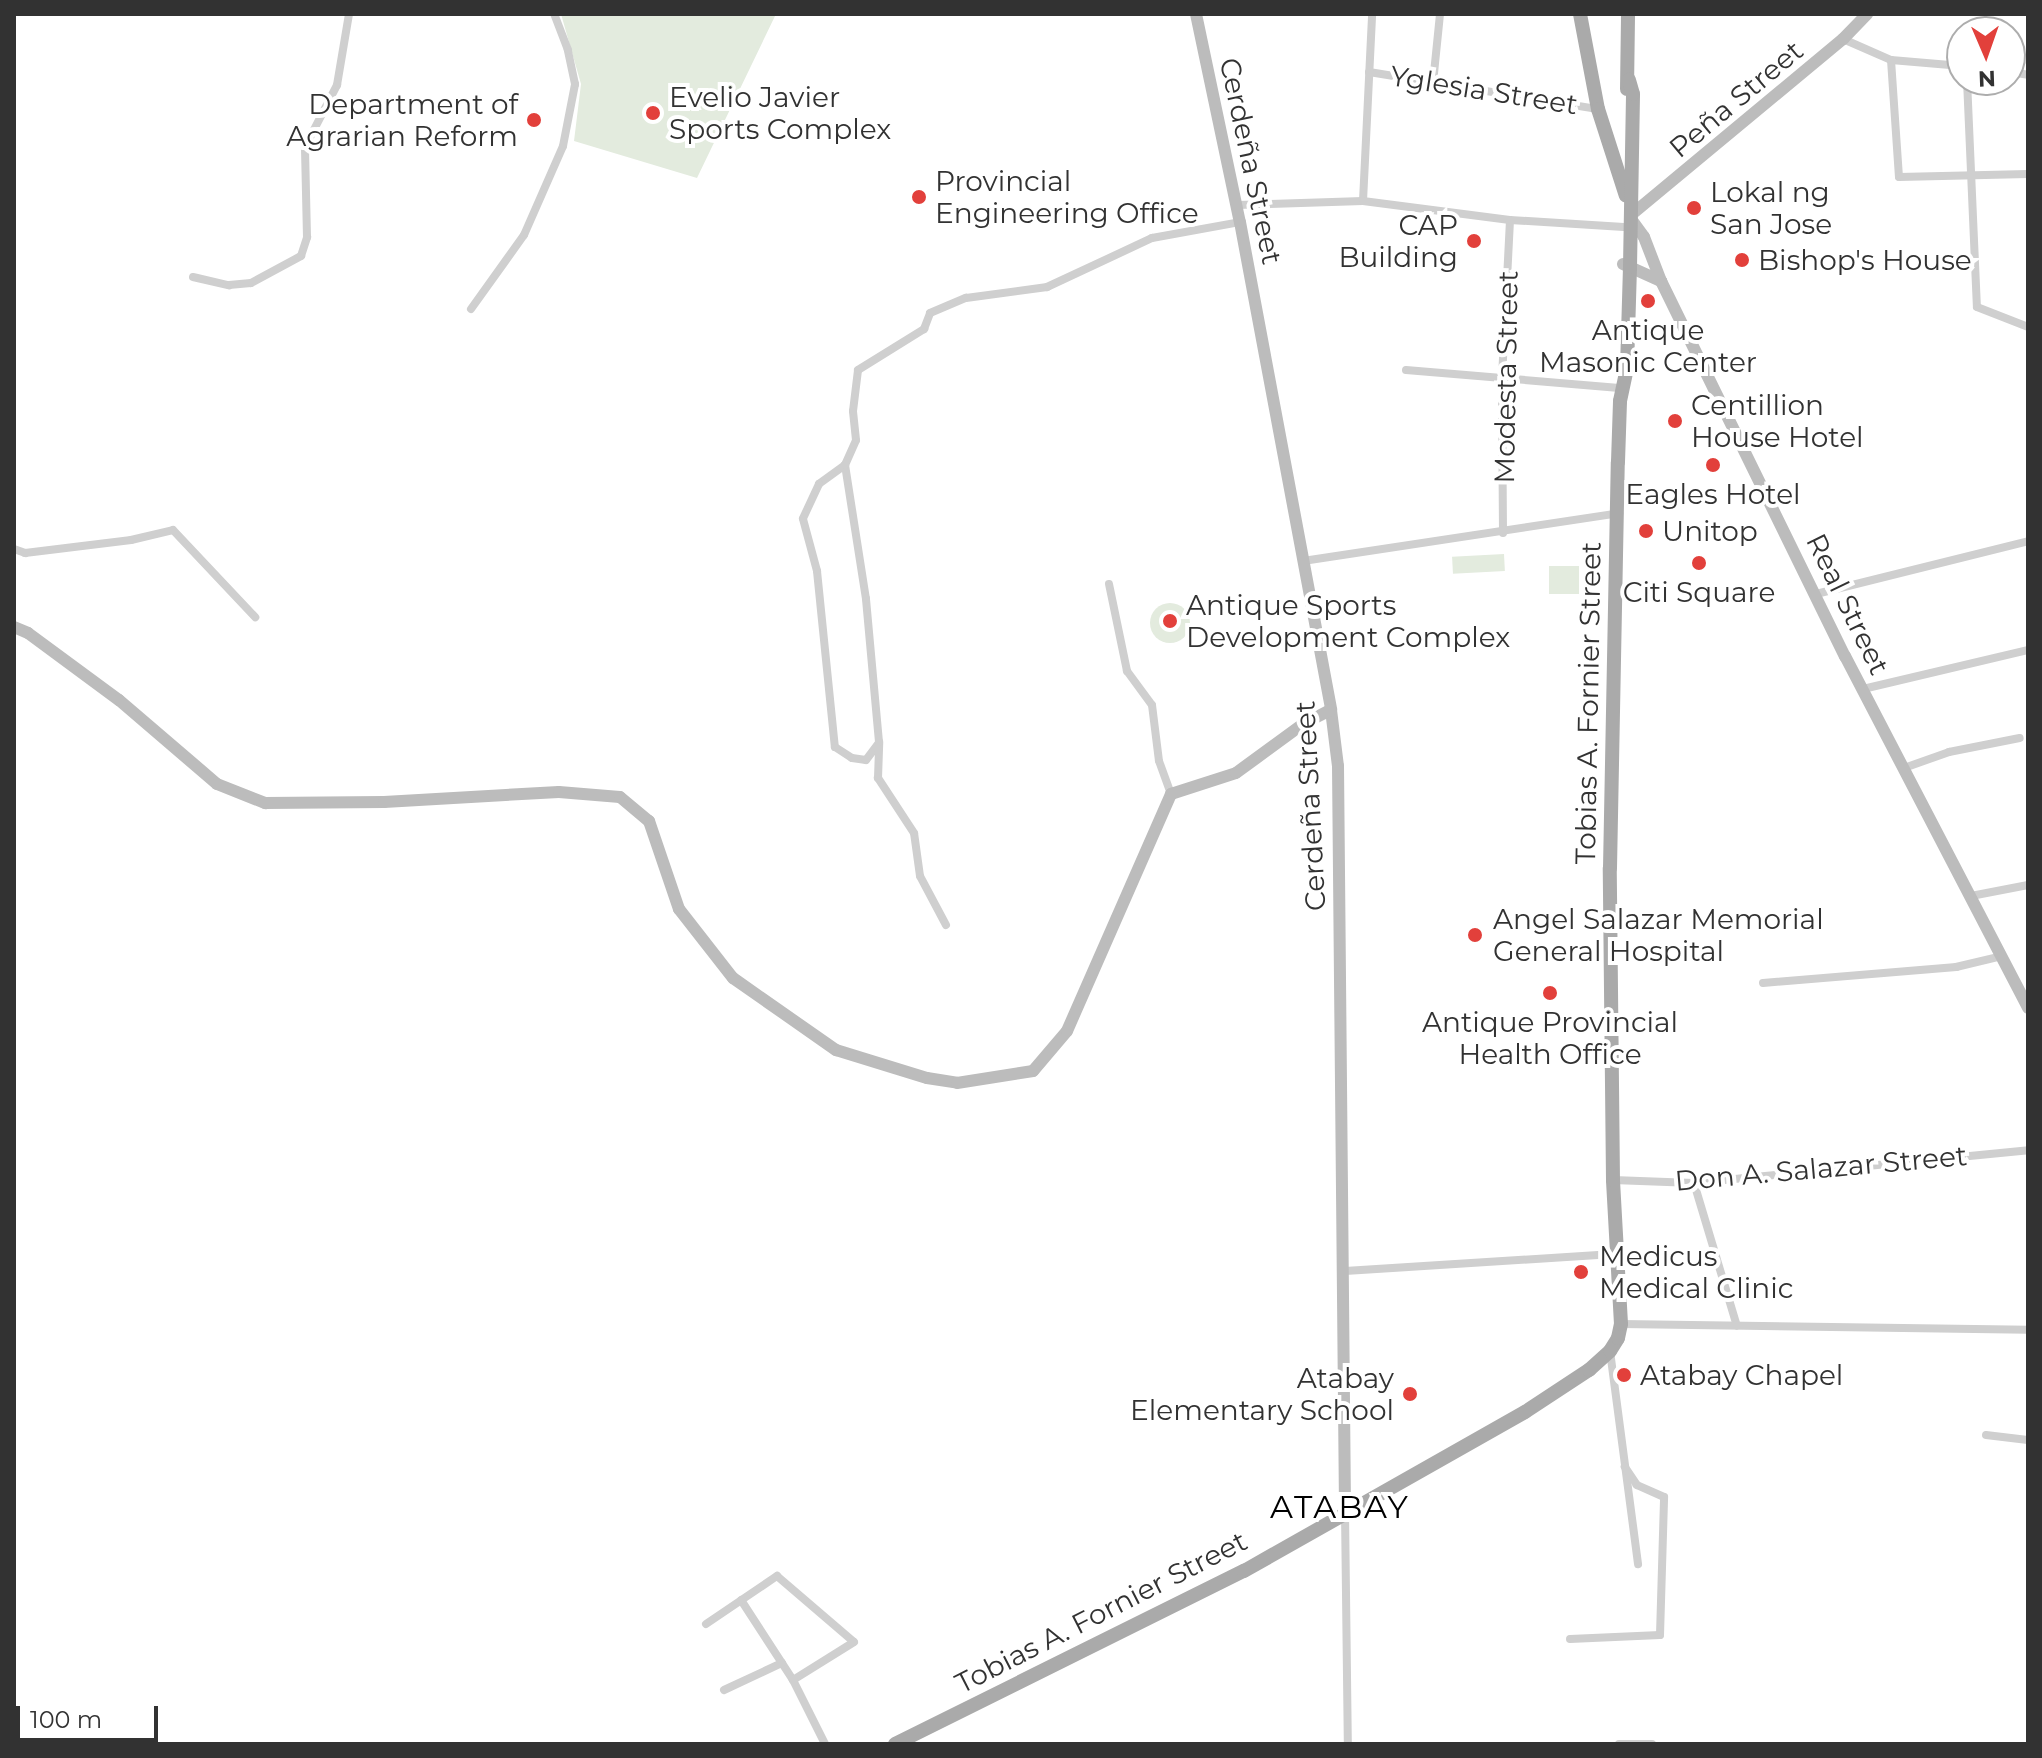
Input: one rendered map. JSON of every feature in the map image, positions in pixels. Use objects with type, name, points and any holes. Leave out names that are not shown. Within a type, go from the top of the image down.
[{"type":"main road","name":"Cerdeña Street","points":[[1196,14],[1237,205],[1331,710],[1338,766],[1345,1511]]},
{"type":"main road","points":[[1580,14],[1598,109],[1626,196]]},
{"type":"main road","name":"Tobias A. Fornier Street","points":[[1628,14],[1626,196],[1629,220]]},
{"type":"main road","name":"Peña Street","points":[[1629,220],[1843,39],[1867,14]]},
{"type":"main road","name":"Tobias A. Fornier Street","points":[[895,1744],[923,1737],[1231,1578],[1525,1412],[1589,1370],[1610,1351],[1621,1324],[1613,1180],[1610,868],[1622,388],[1619,371],[1633,94],[1629,80]]},
{"type":"main road","name":"Real Street","points":[[1629,220],[1644,237],[1661,281],[1863,689],[2028,1008]]},
{"type":"main road","points":[[1626,265],[1661,281]]},
{"type":"main road","points":[[14,627],[28,633],[119,700],[217,784],[265,803],[384,802],[559,792],[620,797],[649,821],[679,909],[733,978],[836,1050],[927,1078],[957,1083],[1033,1071],[1067,1031],[1171,794],[1236,773],[1303,724],[1331,710]]},
{"type":"street","points":[[193,277],[229,285],[251,283],[301,256],[307,237],[305,147],[337,85],[349,14]]},
{"type":"street","points":[[471,309],[524,235],[563,146],[575,84],[568,50],[554,14]]},
{"type":"street","points":[[1363,201],[1372,14]]},
{"type":"street","points":[[1433,83],[1440,14]]},
{"type":"street","points":[[1843,39],[1891,60],[1946,65]]},
{"type":"street","points":[[1891,60],[1899,177],[2028,174]]},
{"type":"street","name":"Yglesia Street","points":[[1369,72],[1598,109]]},
{"type":"street","points":[[1968,96],[1977,307],[2028,327]]},
{"type":"street","points":[[1237,205],[1363,201],[1510,220],[1629,220]]},
{"type":"street","name":"Modesta Street","points":[[1503,533],[1502,378],[1510,220]]},
{"type":"street","points":[[879,742],[866,760],[852,758],[835,747],[817,571],[803,519],[819,484],[845,465],[856,440],[853,411],[858,370],[924,329],[930,313],[966,298],[1047,287],[1152,238],[1240,222]]},
{"type":"street","points":[[1406,370],[1622,388]]},
{"type":"street","points":[[845,465],[866,599],[879,742],[878,778],[914,833],[920,876],[946,925]]},
{"type":"street","points":[[1303,561],[1619,513]]},
{"type":"street","points":[[14,549],[25,553],[131,540],[173,530],[255,617]]},
{"type":"street","points":[[1816,594],[2028,541]]},
{"type":"street","points":[[1109,584],[1127,671],[1152,705],[1159,761],[1171,794]]},
{"type":"street","points":[[1863,689],[2028,650]]},
{"type":"street","points":[[1904,768],[1949,752],[2020,738]]},
{"type":"street","points":[[1971,896],[2028,885]]},
{"type":"street","points":[[1763,983],[1956,967],[2002,956]]},
{"type":"street","name":"Don A. Salazar Street","points":[[1613,1180],[1694,1183],[2028,1150]]},
{"type":"street","points":[[1694,1183],[1737,1326]]},
{"type":"street","points":[[1345,1271],[1617,1254]]},
{"type":"street","points":[[1621,1324],[2028,1330]]},
{"type":"street","points":[[1610,1351],[1638,1564]]},
{"type":"street","points":[[1986,1435],[2028,1440]]},
{"type":"street","points":[[1570,1639],[1660,1635],[1664,1497],[1637,1485],[1625,1467]]},
{"type":"street","points":[[1345,1511],[1348,1744]]},
{"type":"street","points":[[706,1624],[777,1576],[854,1642],[793,1680]]},
{"type":"street","points":[[741,1600],[793,1680],[825,1744]]},
{"type":"street","points":[[724,1690],[782,1663]]},
{"type":"street","points":[[1619,1744],[1652,1744]]},
{"type":"shaded area","name":"Evelio Javier Sports Complex","points":[[561,14],[776,14],[697,178],[574,141],[581,84]]},
{"type":"shaded area","points":[[1504,554],[1505,571],[1453,574],[1452,557]]},
{"type":"shaded area","points":[[1549,566],[1579,566],[1579,594],[1549,594]]},
{"type":"shaded area","name":"Antique Sports Development Complex","points":[[1170,603],[1184,609],[1190,623],[1184,637],[1170,643],[1156,637],[1150,623],[1156,609]]},
{"type":"place","name":"Evelio Javier Sports Complex","points":[[653,113]]},
{"type":"place","name":"Department of Agrarian Reform","points":[[534,120]]},
{"type":"place","name":"Provincial Engineering Office","points":[[919,197]]},
{"type":"place","name":"Lokal ng San Jose","points":[[1694,208]]},
{"type":"place","name":"CAP Building","points":[[1474,241]]},
{"type":"place","name":"Bishop's House","points":[[1742,260]]},
{"type":"place","name":"Antique Masonic Center","points":[[1648,301]]},
{"type":"place","name":"Centillion House Hotel","points":[[1675,421]]},
{"type":"place","name":"Eagles Hotel","points":[[1713,465]]},
{"type":"place","name":"Unitop","points":[[1646,531]]},
{"type":"place","name":"Citi Square","points":[[1699,563]]},
{"type":"place","name":"Antique Sports Development Complex","points":[[1170,621]]},
{"type":"place","name":"Angel Salazar Memorial General Hospital","points":[[1475,935]]},
{"type":"place","name":"Antique Provincial Health Office","points":[[1550,993]]},
{"type":"place","name":"Medicus Medical Clinic","points":[[1581,1272]]},
{"type":"place","name":"Atabay Chapel","points":[[1624,1375]]},
{"type":"place","name":"Atabay Elementary School","points":[[1410,1394]]},
{"type":"district","name":"ATABAY","points":[[1340,1507]]}]
